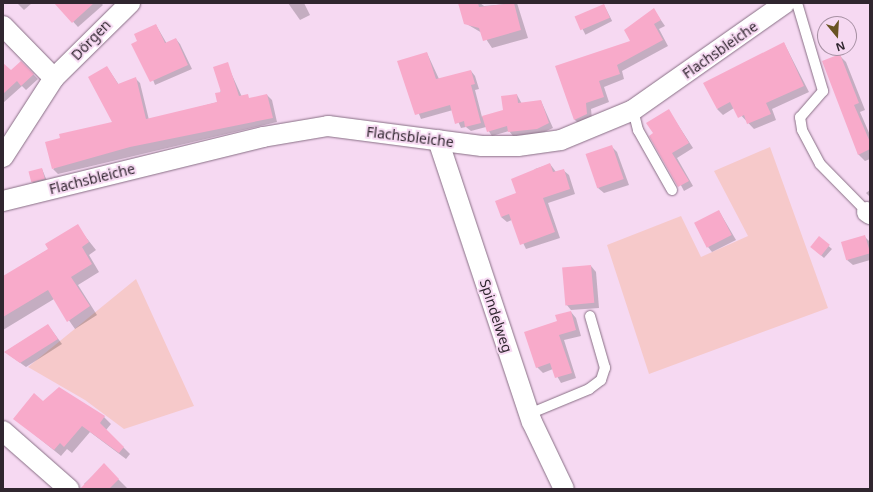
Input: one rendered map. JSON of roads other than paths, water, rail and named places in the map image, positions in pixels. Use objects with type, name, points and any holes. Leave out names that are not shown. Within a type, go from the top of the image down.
[{"type":"street","name":"Dörgen","points":[[3,157],[54,78],[130,3]]},
{"type":"street","name":"Flachsbleiche","points":[[3,201],[263,137],[328,126],[438,140],[505,146],[561,140],[633,110],[785,3]]},
{"type":"street","points":[[3,26],[54,78]]},
{"type":"street","name":"Spindelweg","points":[[438,140],[529,414],[564,489]]},
{"type":"street","points":[[3,431],[69,489]]},
{"type":"lane","points":[[796,3],[823,91],[800,117],[802,130],[820,164],[869,213]]},
{"type":"lane","points":[[633,110],[638,130],[672,190]]},
{"type":"lane","points":[[529,414],[589,389],[601,380],[605,368],[590,316]]}]
